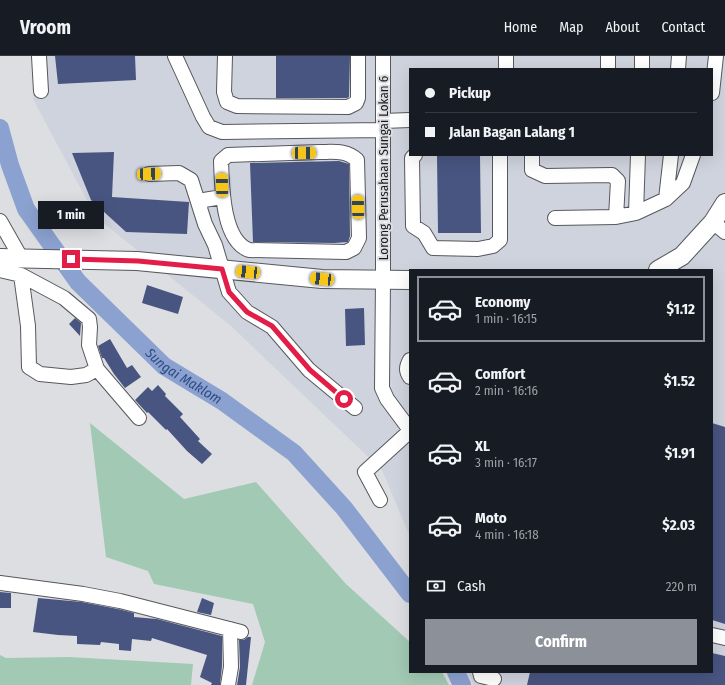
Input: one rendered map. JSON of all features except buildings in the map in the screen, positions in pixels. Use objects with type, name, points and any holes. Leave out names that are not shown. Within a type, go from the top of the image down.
[{"type":"main road","points":[[660,269],[682,256],[719,227],[725,203]]},
{"type":"main road","points":[[0,258],[23,264],[86,259],[138,261],[322,279],[409,280]]},
{"type":"street","points":[[39,56],[41,90]]},
{"type":"street","points":[[175,56],[209,127],[222,132],[383,126],[409,120]]},
{"type":"street","points":[[225,56],[224,92],[227,102],[237,106],[348,107],[356,104],[358,98],[358,56]]},
{"type":"street","name":"Lorong Perusahaan Sungai Lokan 6","points":[[383,56],[382,388],[387,399],[409,430]]},
{"type":"street","points":[[506,56],[506,68]]},
{"type":"street","points":[[608,56],[608,68]]},
{"type":"street","points":[[642,56],[642,68]]},
{"type":"street","points":[[678,68],[679,56]]},
{"type":"street","points":[[713,84],[716,56]]},
{"type":"street","points":[[345,153],[352,155],[358,160],[359,238],[354,248],[346,252],[249,250],[240,244],[230,230],[222,197],[221,161],[228,155],[345,153]]},
{"type":"street","points":[[414,156],[412,158],[413,226],[424,233],[433,248],[478,249],[493,246],[500,240],[500,156]]},
{"type":"street","points":[[532,156],[532,170],[545,176],[612,174],[618,181],[616,217]]},
{"type":"street","points":[[636,213],[638,156]]},
{"type":"street","points":[[666,199],[671,156]]},
{"type":"street","points":[[555,218],[616,217],[636,213],[666,199],[682,183],[693,156]]},
{"type":"street","points":[[149,174],[180,173],[191,180],[229,292],[247,312],[272,326],[310,370],[355,408]]},
{"type":"street","points":[[198,201],[222,197]]},
{"type":"street","points":[[0,221],[23,264],[89,320],[89,345],[97,369],[139,418]]},
{"type":"street","points":[[0,270],[23,264]]},
{"type":"street","points":[[23,264],[28,326],[29,367],[40,374],[71,377],[86,376],[97,369]]},
{"type":"street","points":[[409,362],[407,372],[409,375]]},
{"type":"street","points":[[380,500],[365,472],[409,432]]},
{"type":"street","points":[[0,583],[83,594],[120,601],[235,630],[228,685]]},
{"type":"street","points":[[713,635],[725,638]]},
{"type":"street","points":[[480,673],[481,676],[494,679]]},
{"type":"shaded area","points":[[38,56],[725,56],[725,685],[474,685],[468,673],[713,673],[713,269],[409,269],[409,535],[382,470],[231,326],[96,217],[33,99]]},
{"type":"green space","points":[[90,423],[184,499],[256,482],[346,584],[409,641],[409,673],[443,673],[449,685],[252,685],[265,642],[253,604],[154,584],[148,571],[106,557]]},
{"type":"green space","points":[[0,655],[6,658],[69,657],[193,664],[191,685],[0,685]]},
{"type":"waterway","name":"Sungai Maklom","points":[[0,128],[10,165],[26,209],[78,282],[164,366],[222,401],[294,453],[344,508],[409,593]]},
{"type":"waterway","name":"Sungai Maklom","points":[[456,673],[462,685]]},
{"type":"route","points":[[71,259],[138,261],[222,269],[229,292],[247,312],[272,326],[310,370],[344,399]]}]
